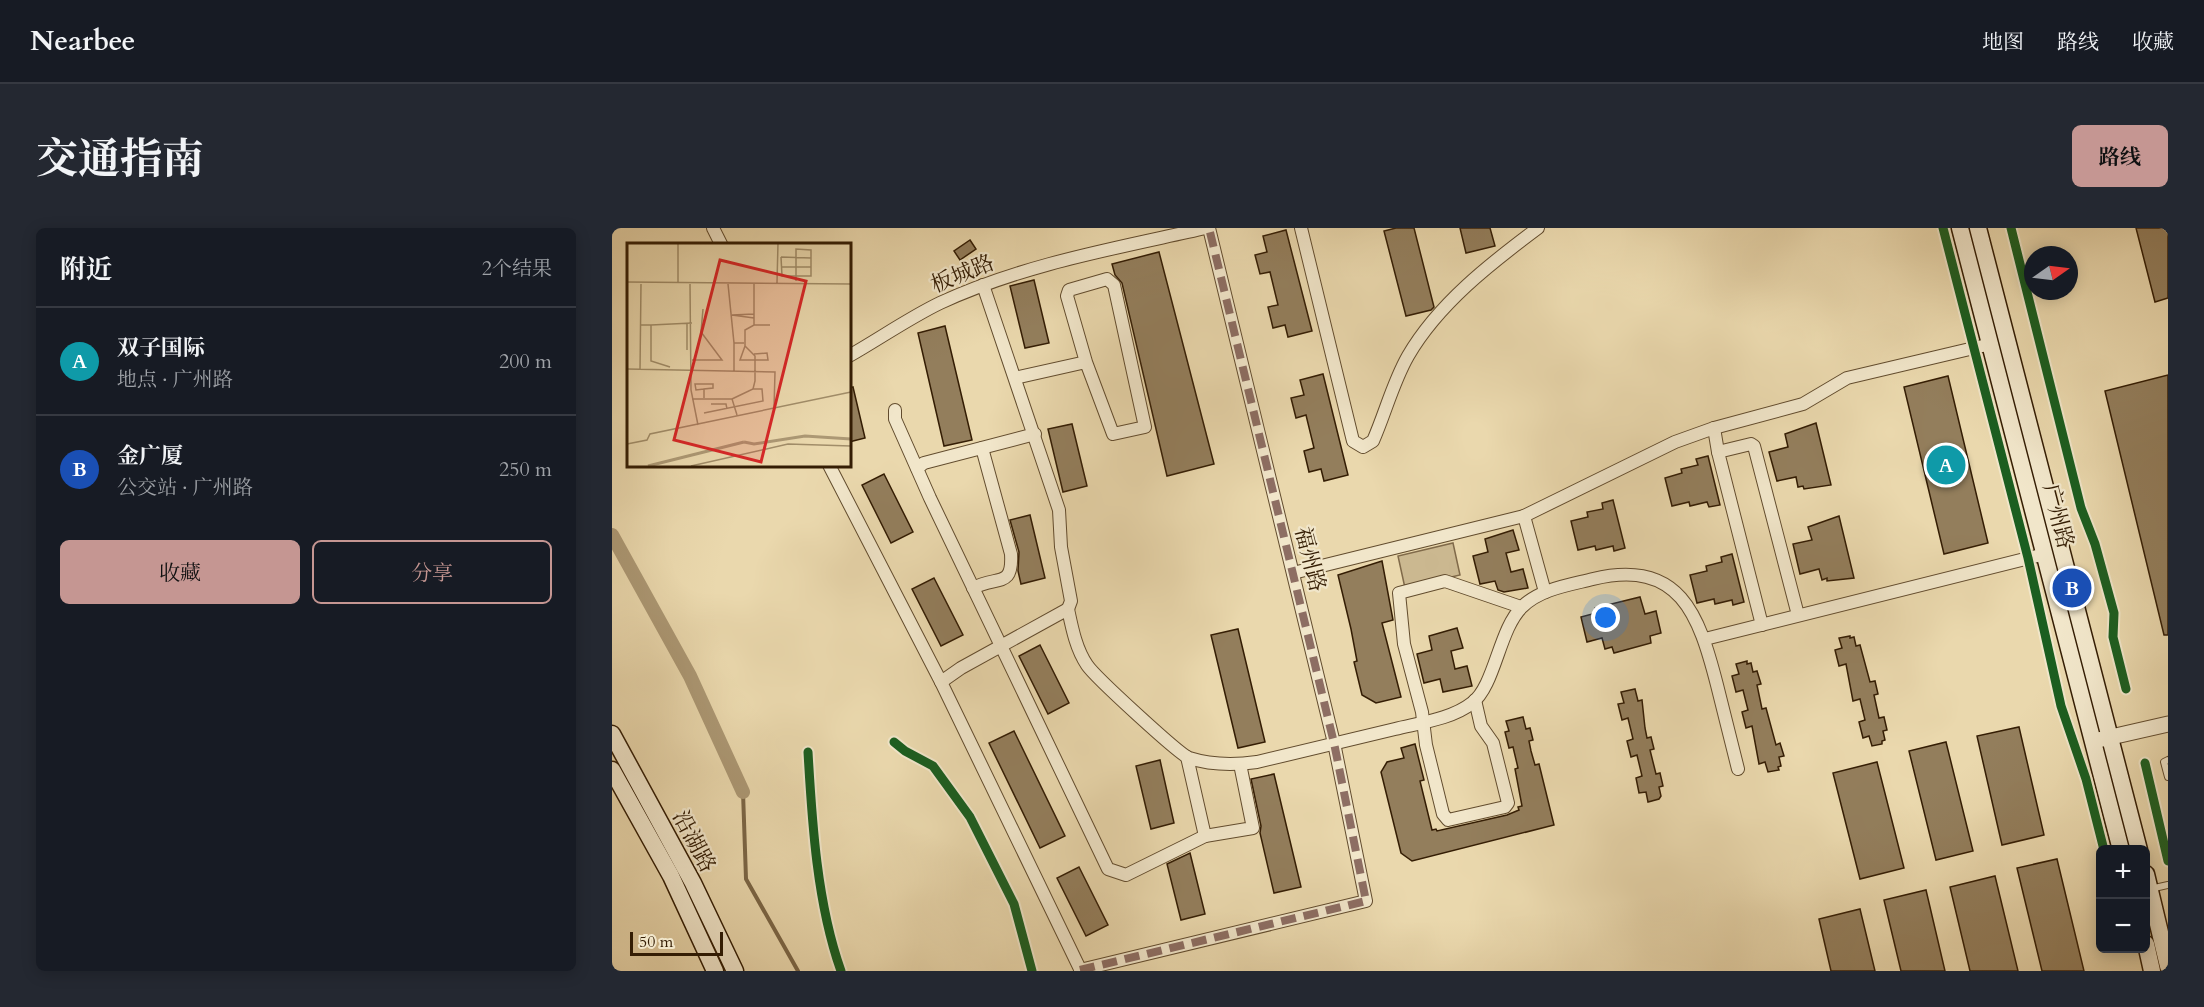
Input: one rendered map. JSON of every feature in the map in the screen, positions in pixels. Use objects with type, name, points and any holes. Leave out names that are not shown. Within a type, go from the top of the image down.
[{"type":"main road","name":"广州路","points":[[1960,228],[2045,554],[2091,742],[2120,845]]},
{"type":"main road","name":"广州路","points":[[1978,228],[2138,845]]},
{"type":"main road","name":"沿湖路","points":[[612,734],[693,883],[735,971]]},
{"type":"main road","name":"沿湖路","points":[[612,770],[671,876],[715,971]]},
{"type":"main road","points":[[2150,894],[2168,966]]},
{"type":"main road","points":[[2147,953],[2152,971]]},
{"type":"street","points":[[713,228],[720,243]]},
{"type":"street","name":"板城路","points":[[850,355],[939,304],[983,285],[1058,262],[1207,228]]},
{"type":"street","name":"福州路","points":[[1080,970],[1366,901],[1334,744],[1207,228]]},
{"type":"street","points":[[1300,228],[1353,441],[1363,447],[1373,441],[1408,357],[1438,315],[1507,251],[1538,228]]},
{"type":"street","points":[[1107,279],[1114,285],[1145,427],[1113,434],[1086,362],[1067,296],[1069,290],[1075,286],[1107,279]]},
{"type":"street","points":[[983,285],[1059,510],[1060,547],[1071,601],[1068,609],[1075,641],[1086,665],[1100,680],[1187,757],[1240,764],[1334,744],[1460,710],[1481,694],[1505,634],[1521,607],[1545,592],[1609,575],[1646,575],[1671,588],[1686,602],[1705,639],[1737,769]]},
{"type":"street","points":[[1293,573],[1524,516],[1675,442],[1714,428],[1803,404],[1847,378],[1991,345]]},
{"type":"street","points":[[1015,378],[1086,362]]},
{"type":"street","points":[[895,410],[896,419],[917,468],[1108,869],[1126,875],[1205,836],[1253,828],[1240,764]]},
{"type":"street","points":[[1714,428],[1762,625]]},
{"type":"street","points":[[917,468],[924,463],[1035,434]]},
{"type":"street","points":[[1718,452],[1751,444],[1754,447],[1798,615]]},
{"type":"street","points":[[973,588],[985,581],[1001,581],[1009,576],[1012,569],[1011,554],[982,448]]},
{"type":"street","points":[[830,466],[941,682],[1080,970]]},
{"type":"street","points":[[1524,516],[1545,592]]},
{"type":"street","points":[[1705,639],[2045,554]]},
{"type":"street","points":[[1475,700],[1481,726],[1493,743],[1507,799],[1505,807],[1448,820],[1445,819],[1421,722],[1422,712],[1404,644],[1399,593],[1445,581],[1521,607]]},
{"type":"street","points":[[941,682],[1068,609]]},
{"type":"street","points":[[2091,742],[2168,724]]},
{"type":"street","points":[[1187,757],[1205,836]]},
{"type":"lane","points":[[2168,760],[2164,762],[2168,777]]},
{"type":"lane","points":[[2150,882],[2168,885]]},
{"type":"shaded area","points":[[1453,543],[1460,575],[1405,588],[1398,556]]},
{"type":"building","points":[[1414,228],[1434,307],[1431,310],[1406,316],[1384,231]]},
{"type":"building","points":[[1460,228],[1490,228],[1495,246],[1466,253]]},
{"type":"building","points":[[2136,228],[2168,228],[2168,298],[2155,302]]},
{"type":"building","points":[[1286,230],[1312,331],[1288,337],[1285,325],[1273,328],[1268,307],[1278,305],[1270,272],[1260,274],[1255,255],[1267,252],[1263,236]]},
{"type":"building","points":[[970,240],[976,249],[960,260],[954,251]]},
{"type":"building","points":[[1159,252],[1214,464],[1167,476],[1122,283],[1115,275],[1112,264]]},
{"type":"building","points":[[1034,280],[1049,343],[1025,348],[1010,286]]},
{"type":"building","points":[[945,326],[972,440],[944,446],[918,333]]},
{"type":"building","points":[[1323,374],[1348,475],[1324,481],[1321,469],[1309,472],[1304,451],[1314,448],[1306,415],[1296,418],[1291,398],[1304,395],[1300,380]]},
{"type":"building","points":[[2168,375],[2168,635],[2164,635],[2105,391]]},
{"type":"building","points":[[1948,376],[1988,543],[1944,554],[1904,387]]},
{"type":"building","points":[[853,387],[865,438],[850,442],[850,388]]},
{"type":"building","points":[[1816,423],[1831,485],[1804,489],[1803,486],[1798,487],[1796,477],[1777,481],[1769,452],[1788,447],[1785,434]]},
{"type":"building","points":[[1072,424],[1087,486],[1063,492],[1048,429]]},
{"type":"building","points":[[1708,456],[1720,505],[1709,507],[1707,502],[1690,506],[1689,502],[1672,506],[1665,478],[1682,473],[1681,469],[1698,465],[1696,459]]},
{"type":"building","points":[[884,474],[913,532],[891,543],[862,485]]},
{"type":"building","points":[[1613,500],[1625,548],[1614,551],[1613,546],[1596,550],[1595,546],[1578,550],[1571,521],[1588,517],[1587,512],[1603,509],[1602,503]]},
{"type":"building","points":[[1030,515],[1045,578],[1021,584],[1018,571],[1019,552],[1010,520]]},
{"type":"building","points":[[1839,516],[1854,578],[1822,580],[1819,569],[1800,574],[1793,544],[1812,540],[1808,527]]},
{"type":"building","points":[[1513,530],[1519,550],[1506,553],[1511,572],[1523,569],[1528,588],[1504,592],[1498,590],[1495,581],[1480,584],[1473,556],[1488,552],[1485,539]]},
{"type":"building","points":[[1732,554],[1744,602],[1733,605],[1732,600],[1715,604],[1714,599],[1697,603],[1690,575],[1707,571],[1706,566],[1722,562],[1721,557]]},
{"type":"building","points":[[1382,561],[1393,620],[1382,623],[1401,697],[1376,703],[1362,695],[1354,662],[1357,661],[1351,629],[1338,575]]},
{"type":"building","points":[[934,578],[963,635],[941,646],[912,589]]},
{"type":"building","points":[[1640,597],[1645,614],[1656,611],[1661,633],[1650,636],[1651,643],[1614,653],[1612,647],[1605,649],[1602,638],[1587,642],[1581,617],[1596,613],[1595,608]]},
{"type":"building","points":[[1457,628],[1463,648],[1451,651],[1455,669],[1467,666],[1472,686],[1443,692],[1440,679],[1424,683],[1417,654],[1432,650],[1429,636]]},
{"type":"building","points":[[1238,629],[1265,742],[1238,748],[1211,635]]},
{"type":"building","points":[[1850,636],[1850,638],[1854,637],[1856,646],[1860,645],[1870,682],[1875,681],[1878,694],[1874,695],[1879,718],[1884,717],[1887,730],[1883,731],[1885,740],[1882,744],[1872,746],[1869,736],[1863,738],[1859,722],[1865,720],[1860,699],[1853,701],[1846,664],[1839,666],[1835,650],[1842,648],[1839,638]]},
{"type":"building","points":[[1040,645],[1069,703],[1048,714],[1019,656]]},
{"type":"building","points":[[1747,661],[1747,664],[1751,663],[1753,672],[1757,671],[1761,684],[1757,685],[1762,709],[1766,708],[1776,745],[1780,743],[1784,756],[1779,757],[1781,766],[1778,767],[1779,770],[1768,772],[1765,762],[1759,764],[1752,726],[1746,728],[1742,712],[1748,710],[1743,690],[1736,692],[1732,676],[1739,674],[1736,664]]},
{"type":"building","points":[[1635,689],[1638,701],[1642,700],[1647,738],[1651,737],[1654,749],[1650,750],[1656,774],[1660,773],[1663,786],[1659,787],[1661,796],[1659,799],[1648,802],[1646,792],[1639,793],[1636,778],[1642,776],[1637,755],[1631,757],[1627,741],[1633,739],[1628,718],[1622,720],[1618,704],[1624,703],[1621,692]]},
{"type":"building","points":[[1523,717],[1526,729],[1530,728],[1533,740],[1529,741],[1531,751],[1535,765],[1539,764],[1554,825],[1412,861],[1401,853],[1381,772],[1387,762],[1404,758],[1401,748],[1415,744],[1424,780],[1420,781],[1432,830],[1437,831],[1507,815],[1519,810],[1518,807],[1522,806],[1515,769],[1518,768],[1513,747],[1509,748],[1505,732],[1509,731],[1506,721]]},
{"type":"building","points":[[2019,727],[2044,835],[2002,845],[1977,736]]},
{"type":"building","points":[[1014,731],[1065,836],[1040,848],[989,743]]},
{"type":"building","points":[[1946,742],[1973,851],[1936,860],[1909,751]]},
{"type":"building","points":[[1160,760],[1174,823],[1151,829],[1136,766]]},
{"type":"building","points":[[1877,762],[1904,868],[1860,879],[1833,773]]},
{"type":"building","points":[[1274,774],[1301,887],[1274,893],[1260,833],[1261,826],[1251,779]]},
{"type":"building","points":[[1190,853],[1205,914],[1181,920],[1167,864]]},
{"type":"building","points":[[2057,859],[2084,971],[2042,971],[2017,868]]},
{"type":"building","points":[[1079,867],[1108,925],[1086,936],[1057,878]]},
{"type":"building","points":[[1995,876],[2018,971],[1970,971],[1950,887]]},
{"type":"building","points":[[1926,890],[1945,971],[1901,971],[1884,900]]},
{"type":"building","points":[[1860,909],[1875,971],[1831,971],[1819,919]]},
{"type":"waterway","points":[[612,535],[690,676],[743,792]]},
{"type":"waterway","points":[[743,792],[746,879],[798,971]]},
{"type":"marked path","points":[[1080,970],[1366,901],[1334,743],[1209,228]]},
{"type":"cycle path","points":[[1943,228],[2028,558],[2061,706],[2086,779],[2103,845]]},
{"type":"cycle path","points":[[2011,228],[2081,508],[2095,544],[2114,613],[2113,637],[2126,689]]},
{"type":"cycle path","points":[[894,742],[905,751],[933,766],[970,817],[1014,904],[1032,971]]},
{"type":"cycle path","points":[[808,752],[821,891],[841,971]]},
{"type":"cycle path","points":[[2145,763],[2168,861]]},
{"type":"place","name":"双子国际","points":[[1946,465]]},
{"type":"place","name":"金广厦","points":[[2072,588]]}]
